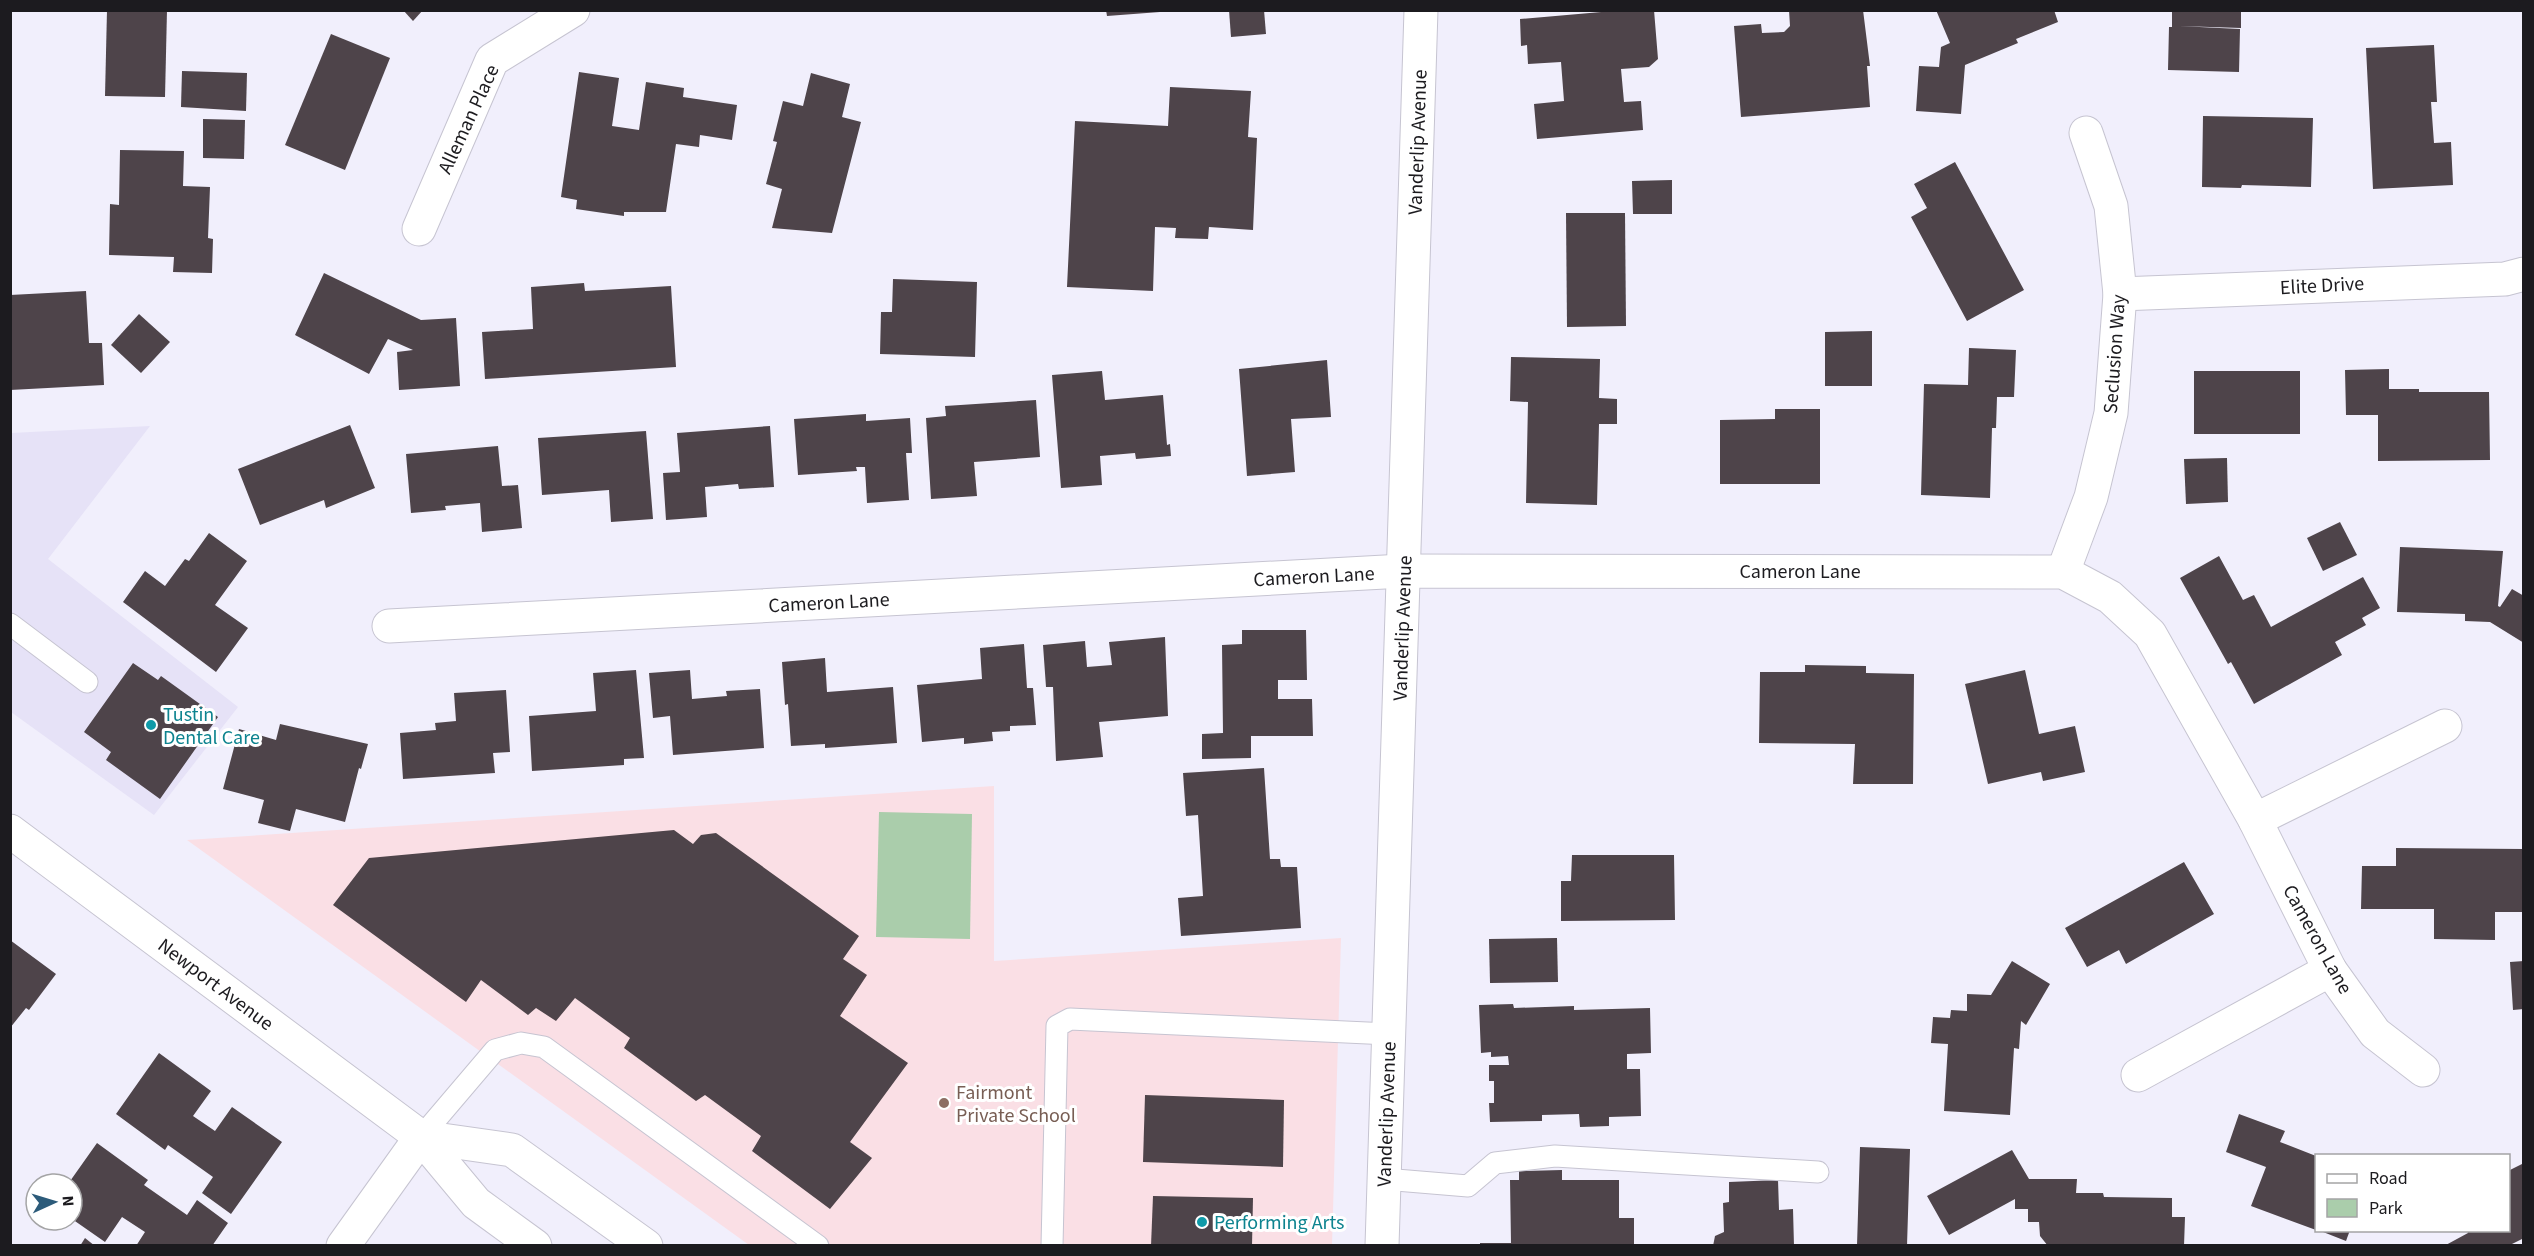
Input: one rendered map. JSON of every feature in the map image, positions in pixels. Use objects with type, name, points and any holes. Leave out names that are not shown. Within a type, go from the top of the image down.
[{"type":"street","name":"Alleman Place","points":[[419,229],[492,60],[573,10]]},
{"type":"street","name":"Vanderlip Avenue","points":[[1382,1245],[1421,10]]},
{"type":"street","name":"Seclusion Way","points":[[2063,572],[2091,497],[2111,413],[2120,294],[2111,206],[2086,133]]},
{"type":"street","name":"Elite Drive","points":[[2120,294],[2505,279],[2523,274]]},
{"type":"street","name":"Cameron Lane","points":[[389,626],[1403,571],[2063,572],[2110,597],[2150,634],[2254,820],[2330,970],[2375,1033],[2423,1070]]},
{"type":"street","points":[[2254,820],[2445,726]]},
{"type":"street","name":"Newport Avenue","points":[[10,831],[421,1137],[476,1203],[535,1245]]},
{"type":"street","points":[[2138,1075],[2330,970]]},
{"type":"street","points":[[343,1245],[421,1137]]},
{"type":"street","name":"Newport Avenue","points":[[421,1137],[512,1150],[646,1245]]},
{"type":"lane","points":[[10,624],[87,682]]},
{"type":"lane","points":[[1052,1245],[1057,1026],[1070,1019],[1389,1034]]},
{"type":"lane","points":[[421,1137],[495,1050],[521,1042],[544,1047],[818,1245]]},
{"type":"lane","points":[[1384,1179],[1468,1186],[1495,1163],[1555,1156],[1818,1172]]},
{"type":"shaded area","points":[[150,426],[48,559],[238,707],[154,815],[11,712],[11,433]]},
{"type":"shaded area","name":"Fairmont Private School","points":[[994,786],[994,961],[1341,938],[1332,1245],[749,1245],[187,840]]},
{"type":"green space","points":[[879,812],[972,814],[970,939],[876,937]]},
{"type":"building","points":[[107,10],[167,10],[165,97],[105,96]]},
{"type":"building","points":[[403,10],[423,10],[413,21]]},
{"type":"building","points":[[1106,10],[1160,10],[1160,12],[1107,16]]},
{"type":"building","points":[[1229,10],[1264,10],[1266,34],[1231,37]]},
{"type":"building","points":[[1624,10],[1654,10],[1658,59],[1649,67],[1621,69],[1624,102],[1641,101],[1643,130],[1537,139],[1534,104],[1564,101],[1561,62],[1528,64],[1527,45],[1521,46],[1520,19]]},
{"type":"building","points":[[1789,10],[1863,10],[1870,66],[1867,66],[1870,107],[1741,117],[1734,26],[1761,24],[1762,33],[1784,32],[1790,26]]},
{"type":"building","points":[[1936,10],[2054,10],[2058,22],[2016,39],[2018,43],[1965,65],[1961,114],[1916,111],[1919,66],[1939,67],[1941,47],[1950,43]]},
{"type":"building","points":[[2172,10],[2241,10],[2241,28],[2179,26],[2240,29],[2239,72],[2168,70],[2169,27],[2172,27]]},
{"type":"building","points":[[331,34],[390,58],[345,170],[285,145]]},
{"type":"building","points":[[2434,45],[2437,102],[2431,102],[2434,143],[2451,142],[2453,185],[2373,189],[2366,48]]},
{"type":"building","points":[[182,71],[247,73],[246,111],[181,107]]},
{"type":"building","points":[[579,72],[619,78],[612,126],[639,130],[646,82],[684,88],[683,97],[737,105],[732,140],[700,135],[699,147],[676,144],[666,212],[624,212],[624,216],[576,209],[577,200],[561,197]]},
{"type":"building","points":[[811,73],[850,84],[842,117],[861,122],[832,233],[772,228],[782,189],[766,184],[777,142],[773,141],[783,101],[803,106]]},
{"type":"building","points":[[1170,87],[1251,91],[1248,137],[1257,138],[1253,230],[1209,227],[1208,239],[1175,238],[1176,228],[1155,227],[1153,291],[1067,287],[1075,121],[1168,126]]},
{"type":"building","points":[[2203,116],[2313,118],[2311,187],[2242,185],[2241,188],[2202,187]]},
{"type":"building","points":[[203,119],[245,120],[244,159],[203,158]]},
{"type":"building","points":[[120,150],[184,151],[183,186],[210,187],[208,238],[213,239],[212,273],[173,272],[174,257],[109,255],[110,204],[119,205]]},
{"type":"building","points":[[1955,162],[2024,290],[1967,321],[1911,217],[1927,208],[1914,184]]},
{"type":"building","points":[[1672,180],[1672,214],[1633,214],[1632,181]]},
{"type":"building","points":[[1566,213],[1625,213],[1626,326],[1567,327]]},
{"type":"building","points":[[324,273],[421,320],[456,318],[460,386],[399,390],[397,352],[413,350],[388,339],[369,374],[295,335]]},
{"type":"building","points":[[893,279],[977,282],[975,357],[880,354],[881,312],[892,312]]},
{"type":"building","points":[[584,283],[585,291],[671,286],[676,367],[485,379],[482,332],[533,329],[531,287]]},
{"type":"building","points":[[86,291],[89,343],[102,343],[104,385],[10,390],[10,295]]},
{"type":"building","points":[[139,314],[170,342],[141,373],[111,345]]},
{"type":"building","points":[[1872,331],[1872,386],[1825,386],[1825,332]]},
{"type":"building","points":[[1969,348],[2016,350],[2014,397],[1997,397],[1996,428],[1992,428],[1990,498],[1921,495],[1924,384],[1968,385]]},
{"type":"building","points":[[1511,357],[1600,359],[1599,398],[1617,399],[1617,424],[1599,424],[1597,505],[1526,503],[1528,402],[1510,401]]},
{"type":"building","points":[[1327,360],[1331,417],[1291,419],[1295,472],[1247,476],[1239,369]]},
{"type":"building","points":[[2389,369],[2389,389],[2419,389],[2419,392],[2489,392],[2490,460],[2378,461],[2378,415],[2346,415],[2345,370]]},
{"type":"building","points":[[1102,371],[1105,400],[1163,395],[1167,445],[1170,444],[1171,456],[1136,459],[1135,453],[1100,456],[1102,485],[1061,488],[1052,375]]},
{"type":"building","points":[[2194,371],[2300,371],[2300,434],[2194,434]]},
{"type":"building","points":[[1036,400],[1040,457],[974,462],[977,496],[931,499],[926,418],[946,416],[945,406]]},
{"type":"building","points":[[1775,409],[1820,409],[1820,484],[1720,484],[1720,420],[1775,419]]},
{"type":"building","points":[[866,414],[866,421],[910,418],[912,453],[906,453],[909,500],[867,503],[865,467],[856,467],[857,471],[798,475],[794,419]]},
{"type":"building","points":[[350,425],[375,488],[326,508],[324,500],[260,525],[238,469]]},
{"type":"building","points":[[770,426],[774,487],[739,489],[738,484],[705,487],[707,517],[666,520],[663,473],[680,472],[677,433]]},
{"type":"building","points":[[646,431],[653,519],[611,522],[609,490],[542,495],[538,438]]},
{"type":"building","points":[[498,446],[502,486],[518,485],[522,528],[482,532],[480,503],[445,506],[446,510],[411,513],[406,454]]},
{"type":"building","points":[[2227,458],[2228,502],[2186,504],[2184,459]]},
{"type":"building","points":[[2340,522],[2357,555],[2323,571],[2307,538]]},
{"type":"building","points":[[209,533],[247,561],[215,605],[248,628],[216,672],[123,602],[145,571],[165,586],[185,559],[189,561]]},
{"type":"building","points":[[2400,547],[2503,551],[2498,606],[2500,607],[2512,589],[2524,596],[2524,643],[2490,622],[2465,621],[2465,614],[2397,612]]},
{"type":"building","points":[[2219,556],[2243,600],[2254,595],[2271,627],[2363,577],[2380,608],[2362,618],[2366,625],[2335,642],[2342,655],[2254,704],[2231,662],[2228,664],[2180,578]]},
{"type":"building","points":[[1242,630],[1306,630],[1307,680],[1278,680],[1278,699],[1312,699],[1313,736],[1251,736],[1251,758],[1202,759],[1202,734],[1223,733],[1222,645],[1242,644]]},
{"type":"building","points":[[1165,637],[1168,716],[1099,722],[1103,757],[1056,761],[1053,687],[1046,687],[1043,645],[1085,641],[1087,667],[1112,665],[1109,642]]},
{"type":"building","points":[[1024,644],[1027,688],[1033,688],[1036,725],[1010,726],[1010,731],[992,732],[993,741],[964,744],[964,738],[922,742],[917,685],[982,679],[980,648]]},
{"type":"building","points":[[825,658],[827,692],[893,687],[897,743],[825,748],[825,744],[791,746],[782,662]]},
{"type":"building","name":"Tustin Dental Care","points":[[133,663],[158,680],[161,676],[218,717],[160,799],[106,760],[111,752],[84,732]]},
{"type":"building","points":[[1805,665],[1866,666],[1866,673],[1914,674],[1913,784],[1853,784],[1855,744],[1759,743],[1760,672],[1805,672]]},
{"type":"building","points":[[636,670],[644,758],[624,759],[624,765],[532,771],[529,716],[596,711],[593,673]]},
{"type":"building","points":[[690,670],[692,699],[727,696],[726,691],[760,689],[764,748],[673,755],[670,716],[653,718],[649,673]]},
{"type":"building","points":[[2025,670],[2039,734],[2075,726],[2085,772],[2043,781],[2041,772],[1988,784],[1965,684]]},
{"type":"building","points":[[506,690],[510,752],[493,753],[495,773],[403,779],[400,733],[436,730],[435,723],[456,721],[454,693]]},
{"type":"building","points":[[280,724],[368,744],[361,769],[359,768],[345,822],[296,809],[290,831],[258,823],[264,800],[223,789],[239,729],[276,740]]},
{"type":"building","points":[[1264,768],[1270,859],[1280,859],[1281,867],[1297,867],[1301,928],[1181,936],[1178,898],[1203,896],[1198,815],[1186,816],[1183,773]]},
{"type":"building","points":[[674,830],[693,844],[701,835],[716,833],[859,936],[843,959],[867,975],[840,1016],[908,1063],[850,1142],[872,1158],[830,1209],[752,1151],[761,1136],[705,1095],[696,1101],[624,1048],[630,1038],[575,998],[556,1021],[536,1008],[528,1015],[481,980],[466,1002],[333,905],[369,858]]},
{"type":"building","points":[[2396,848],[2524,849],[2524,912],[2495,912],[2495,940],[2434,939],[2434,909],[2361,909],[2362,866],[2396,866]]},
{"type":"building","points":[[1572,855],[1674,855],[1675,920],[1561,921],[1561,881],[1571,881]]},
{"type":"building","points":[[2184,862],[2214,914],[2126,964],[2119,950],[2087,967],[2065,928]]},
{"type":"building","points":[[1557,938],[1558,982],[1490,983],[1489,939]]},
{"type":"building","points":[[10,940],[56,974],[29,1010],[26,1008],[10,1028]]},
{"type":"building","points":[[2012,961],[2050,984],[2026,1025],[2021,1021],[2019,1049],[2014,1048],[2010,1115],[1944,1111],[1948,1044],[1931,1043],[1933,1017],[1950,1018],[1951,1010],[1967,1011],[1967,994],[1991,995]]},
{"type":"building","points":[[2524,961],[2524,1009],[2513,1010],[2510,962]]},
{"type":"building","points":[[1513,1004],[1514,1008],[1574,1006],[1574,1010],[1650,1008],[1651,1053],[1627,1054],[1627,1069],[1640,1069],[1641,1116],[1609,1117],[1609,1126],[1580,1127],[1579,1114],[1542,1115],[1542,1121],[1490,1122],[1489,1103],[1494,1103],[1494,1081],[1489,1081],[1489,1065],[1509,1065],[1508,1056],[1491,1057],[1491,1052],[1481,1053],[1479,1005]]},
{"type":"building","points":[[159,1053],[211,1091],[193,1116],[215,1131],[232,1107],[282,1142],[231,1214],[202,1193],[213,1177],[168,1145],[165,1150],[116,1114]]},
{"type":"building","points":[[1145,1095],[1284,1100],[1283,1167],[1143,1162]]},
{"type":"building","points":[[2239,1114],[2285,1131],[2280,1142],[2315,1156],[2315,1230],[2251,1206],[2266,1167],[2226,1152]]},
{"type":"building","points":[[97,1143],[148,1180],[144,1185],[187,1215],[197,1200],[228,1223],[212,1246],[136,1246],[145,1232],[122,1217],[105,1242],[84,1227],[84,1172],[76,1172]]},
{"type":"building","points":[[1860,1147],[1910,1149],[1907,1246],[1857,1246]]},
{"type":"building","points":[[2012,1150],[2029,1179],[2077,1179],[2076,1193],[2103,1193],[2104,1197],[2172,1198],[2172,1217],[2185,1217],[2184,1246],[2048,1246],[2040,1236],[2039,1222],[2028,1222],[2028,1209],[2015,1209],[2015,1199],[1949,1235],[1927,1196]]},
{"type":"building","points":[[2524,1163],[2524,1238],[2508,1246],[2444,1246],[2468,1232],[2510,1232],[2510,1170]]},
{"type":"building","points":[[1562,1170],[1562,1180],[1619,1180],[1619,1218],[1634,1218],[1634,1246],[1480,1246],[1480,1243],[1511,1243],[1510,1180],[1519,1180],[1519,1171]]},
{"type":"building","points":[[1778,1180],[1779,1210],[1793,1209],[1794,1246],[1713,1246],[1715,1236],[1724,1232],[1723,1203],[1729,1202],[1729,1182]]},
{"type":"building","name":"Performing Arts","points":[[1153,1196],[1253,1198],[1252,1246],[1151,1246]]},
{"type":"building","points":[[2323,1232],[2349,1232],[2346,1241]]},
{"type":"building","points":[[85,1238],[95,1246],[80,1246]]},
{"type":"place","name":"Tustin Dental Care","points":[[151,725]]},
{"type":"place","name":"Fairmont Private School","points":[[944,1103]]},
{"type":"place","name":"Performing Arts","points":[[1202,1222]]}]
